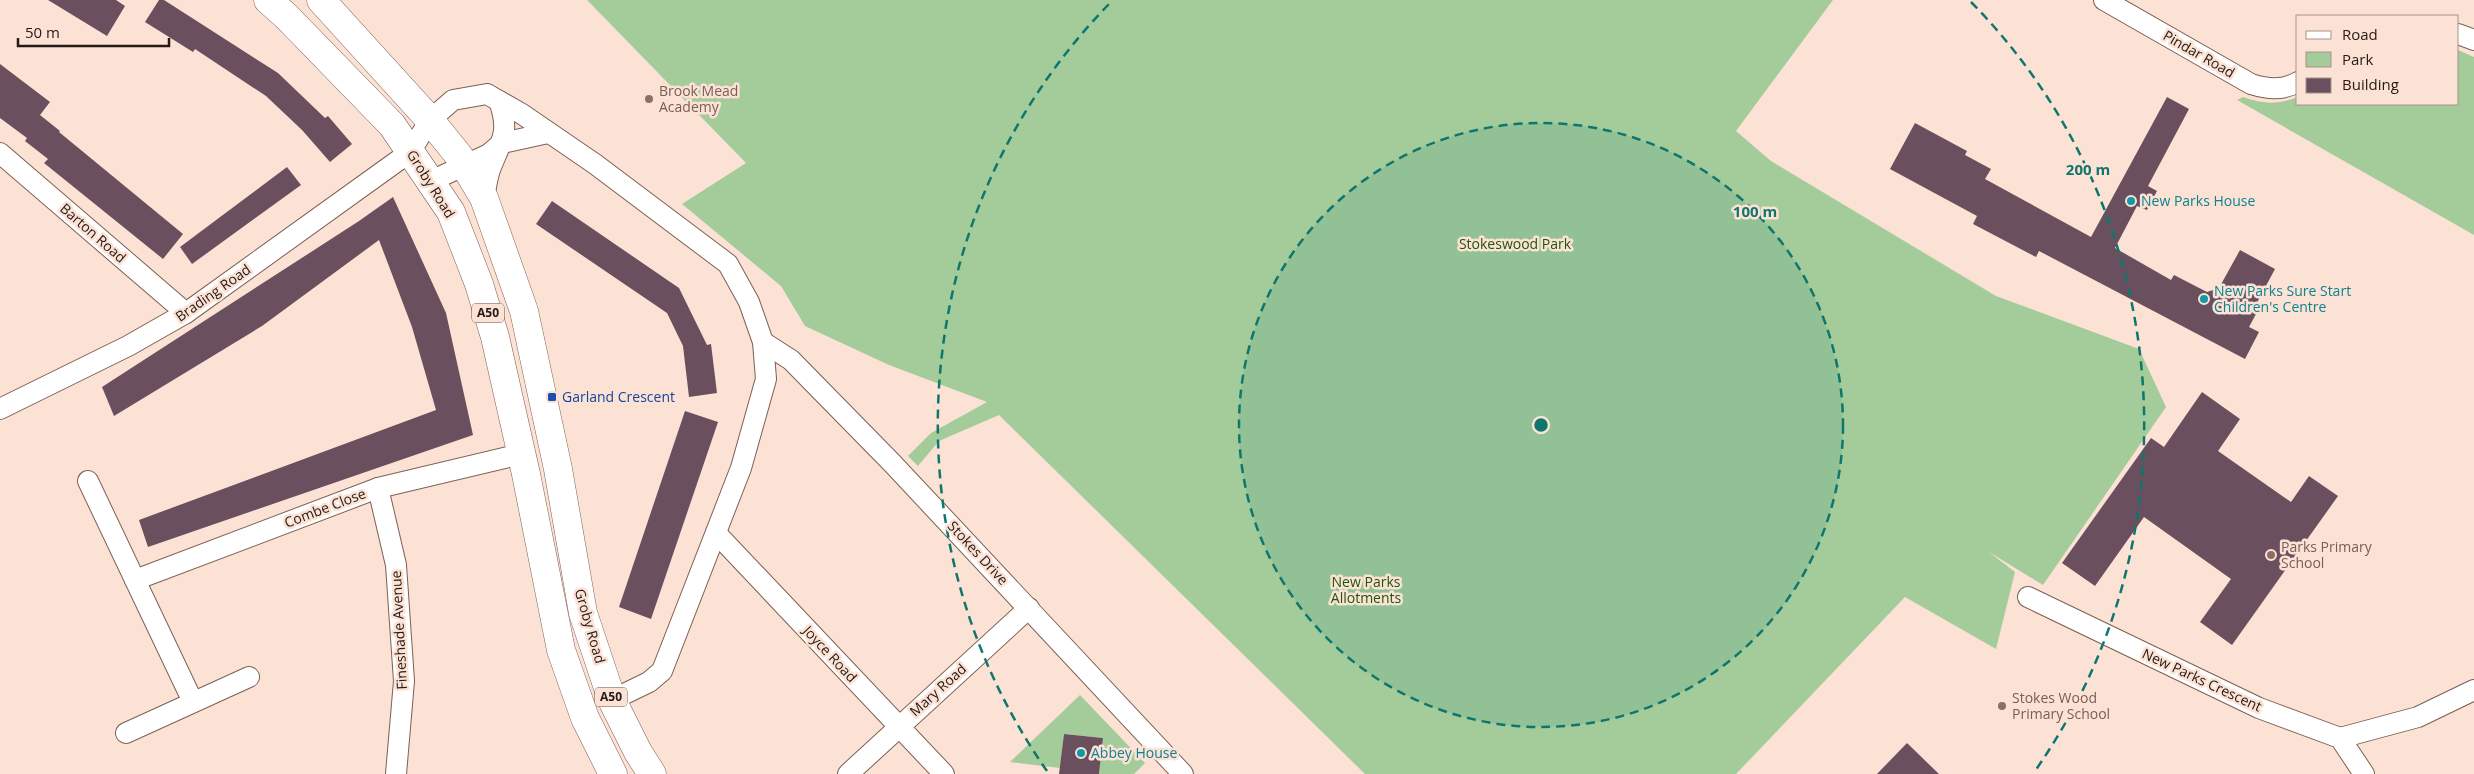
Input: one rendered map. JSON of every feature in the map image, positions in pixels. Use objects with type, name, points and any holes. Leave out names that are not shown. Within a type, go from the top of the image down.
[{"type":"main road","name":"Groby Road","points":[[268,0],[392,126],[451,212],[479,284],[495,337],[561,650],[585,718],[613,774]]},
{"type":"main road","name":"Groby Road","points":[[321,0],[430,120],[464,165],[484,198],[524,311],[558,469],[583,613],[612,700],[638,752],[652,774]]},
{"type":"main road","points":[[523,464],[558,469]]},
{"type":"street","name":"Pindar Road","points":[[2104,0],[2251,84],[2264,88],[2278,89],[2296,83]]},
{"type":"street","points":[[2459,34],[2474,40]]},
{"type":"street","points":[[410,152],[430,120],[453,100],[487,94],[595,164],[728,264],[749,302],[763,342],[766,379],[744,459],[716,534],[690,593],[670,655],[662,671],[649,682],[612,700]]},
{"type":"street","points":[[484,198],[490,169],[502,144],[506,130],[500,101]]},
{"type":"street","points":[[431,181],[489,154],[502,144],[548,133]]},
{"type":"street","name":"Brading Road","points":[[0,409],[128,346],[186,313],[410,152]]},
{"type":"street","name":"Barton Road","points":[[0,154],[186,313]]},
{"type":"street","name":"Stokes Drive","points":[[763,342],[791,360],[893,464],[1183,774]]},
{"type":"street","name":"Combe Close","points":[[135,580],[378,488],[523,464]]},
{"type":"street","points":[[88,481],[193,702]]},
{"type":"street","name":"Fineshade Avenue","points":[[378,488],[396,565],[404,681],[396,774]]},
{"type":"street","name":"Joyce Road","points":[[716,534],[944,774]]},
{"type":"street","name":"New Parks Crescent","points":[[2028,597],[2259,708],[2340,738]]},
{"type":"street","name":"Mary Road","points":[[848,774],[898,726],[1029,608]]},
{"type":"street","points":[[126,732],[249,676]]},
{"type":"street","points":[[2364,774],[2340,738],[2418,717],[2474,690]]},
{"type":"green space","name":"Stokeswood Park","points":[[587,0],[1833,0],[1736,131],[1771,161],[1996,296],[2139,349],[2166,407],[2043,585],[1989,552],[2015,572],[1996,649],[1905,597],[1736,774],[1365,774],[999,415],[939,441],[918,466],[908,456],[931,433],[987,402],[889,365],[805,326],[781,286],[682,204],[746,163]]},
{"type":"green space","points":[[2459,50],[2474,57],[2474,235],[2237,100],[2243,97],[2264,102],[2284,101],[2296,98],[2296,105],[2459,105]]},
{"type":"green space","points":[[1080,695],[1145,763],[1134,774],[1099,774],[1103,738],[1064,734],[1060,768],[1010,762]]},
{"type":"building","points":[[48,0],[116,0],[125,6],[107,36]]},
{"type":"building","points":[[159,0],[164,0],[278,73],[325,118],[328,116],[352,144],[330,162],[302,130],[266,96],[195,49],[193,52],[145,22]]},
{"type":"building","points":[[0,64],[50,102],[40,115],[183,234],[163,259],[44,163],[48,159],[25,141],[27,138],[0,118]]},
{"type":"building","name":"New Parks House","points":[[2167,97],[2189,109],[2148,186],[2157,191],[2147,210],[2137,206],[2115,248],[2171,280],[2174,275],[2207,292],[2219,288],[2240,250],[2275,269],[2252,312],[2256,314],[2249,327],[2259,332],[2245,359],[2039,251],[2036,257],[1973,224],[1977,216],[1890,169],[1915,123],[1967,151],[1965,155],[1991,169],[1985,179],[2091,237]]},
{"type":"building","points":[[287,167],[301,185],[192,264],[180,247]]},
{"type":"building","points":[[393,197],[446,313],[473,435],[148,547],[139,520],[436,410],[412,327],[379,240],[262,326],[114,416],[102,387],[359,221]]},
{"type":"building","points":[[552,201],[679,288],[707,345],[711,344],[717,393],[689,397],[683,346],[667,313],[536,224]]},
{"type":"building","points":[[2202,392],[2240,419],[2218,451],[2291,502],[2309,476],[2338,496],[2232,645],[2200,622],[2231,579],[2144,517],[2095,586],[2062,563],[2151,438],[2164,447]]},
{"type":"building","points":[[685,411],[718,422],[651,619],[619,607]]},
{"type":"building","name":"Abbey House","points":[[1064,734],[1103,738],[1099,774],[1059,774]]},
{"type":"building","points":[[1907,743],[1939,774],[1877,774]]},
{"type":"place","name":"Brook Mead Academy","points":[[649,99]]},
{"type":"place","name":"New Parks House","points":[[2131,201]]},
{"type":"place","name":"New Parks Sure Start Children's Centre","points":[[2204,299]]},
{"type":"place","name":"Garland Crescent","points":[[552,397]]},
{"type":"place","name":"Parks Primary School","points":[[2271,555]]},
{"type":"place","name":"Stokes Wood Primary School","points":[[2002,706]]},
{"type":"place","name":"Abbey House","points":[[1081,753]]},
{"type":"park label","name":"New Parks Allotments","points":[[1366,590]]}]
